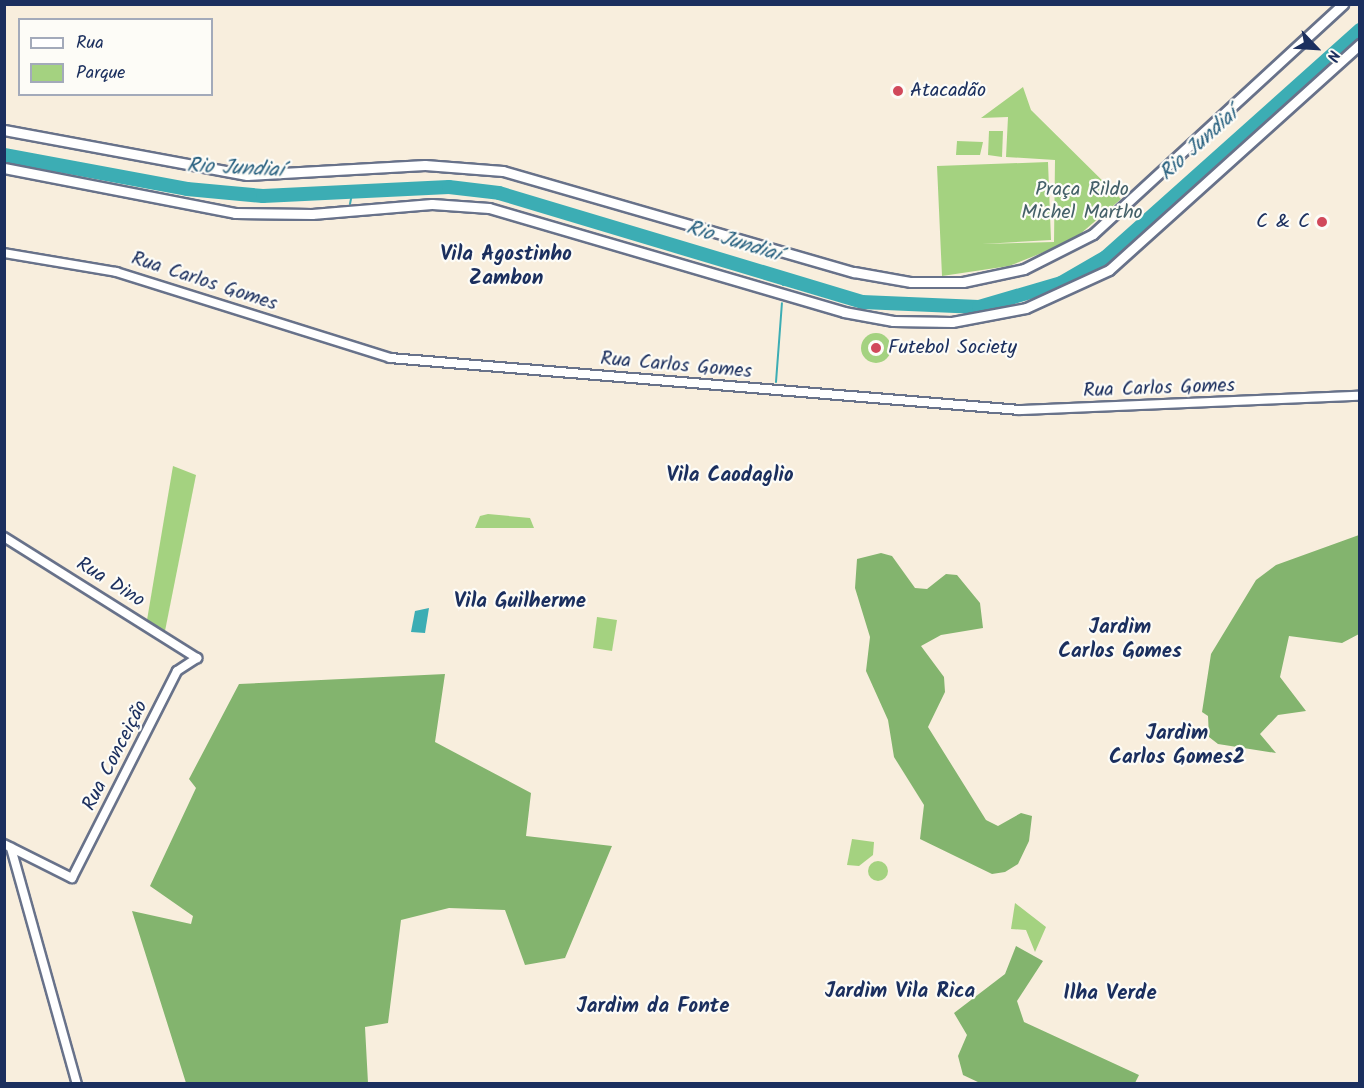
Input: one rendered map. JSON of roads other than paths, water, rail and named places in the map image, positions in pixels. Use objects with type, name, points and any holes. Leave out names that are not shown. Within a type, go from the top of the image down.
[{"type":"main road","points":[[4,130],[181,167],[247,174],[425,165],[503,171],[822,264],[934,284],[996,276],[1062,251],[1114,218],[1343,4]]},
{"type":"main road","points":[[4,168],[235,213],[300,215],[432,204],[489,208],[844,312],[893,321],[952,322],[1026,308],[1109,270],[1359,44]]},
{"type":"main road","name":"Rua Carlos Gomes","points":[[4,253],[116,272],[390,358],[906,402],[1107,409],[1359,396]]},
{"type":"main road","name":"Rua Dino","points":[[4,537],[197,658]]},
{"type":"main road","name":"Rua Conceição","points":[[8,846],[72,878],[177,671],[197,658]]},
{"type":"main road","points":[[8,846],[77,1083]]},
{"type":"water","points":[[429,608],[425,633],[411,632],[415,611]]},
{"type":"waterway","name":"Rio Jundiaí","points":[[4,155],[187,189],[263,196],[449,187],[499,193],[862,302],[979,307],[1061,283],[1106,257],[1360,30]]},
{"type":"waterway","points":[[350,204],[353,188]]},
{"type":"waterway","name":"Rio Jundiaí","points":[[783,285],[784,278]]},
{"type":"waterway","points":[[776,382],[782,303]]},
{"type":"place","name":"Atacadão","points":[[898,91]]},
{"type":"place","name":"C & C","points":[[1322,222]]},
{"type":"place","name":"Futebol Society","points":[[876,348]]},
{"type":"district","name":"Vila Agostinho Zambon","points":[[506,267]]},
{"type":"district","name":"Vila Caodaglio","points":[[730,476]]},
{"type":"district","name":"Vila Guilherme","points":[[520,602]]},
{"type":"district","name":"Jardim Carlos Gomes","points":[[1120,640]]},
{"type":"district","name":"Jardim Carlos Gomes2","points":[[1177,746]]},
{"type":"district","name":"Jardim Vila Rica","points":[[900,992]]},
{"type":"district","name":"Ilha Verde","points":[[1110,994]]},
{"type":"district","name":"Jardim da Fonte","points":[[653,1007]]},
{"type":"park label","name":"Praça Rildo Michel Martho","points":[[1082,202]]}]
